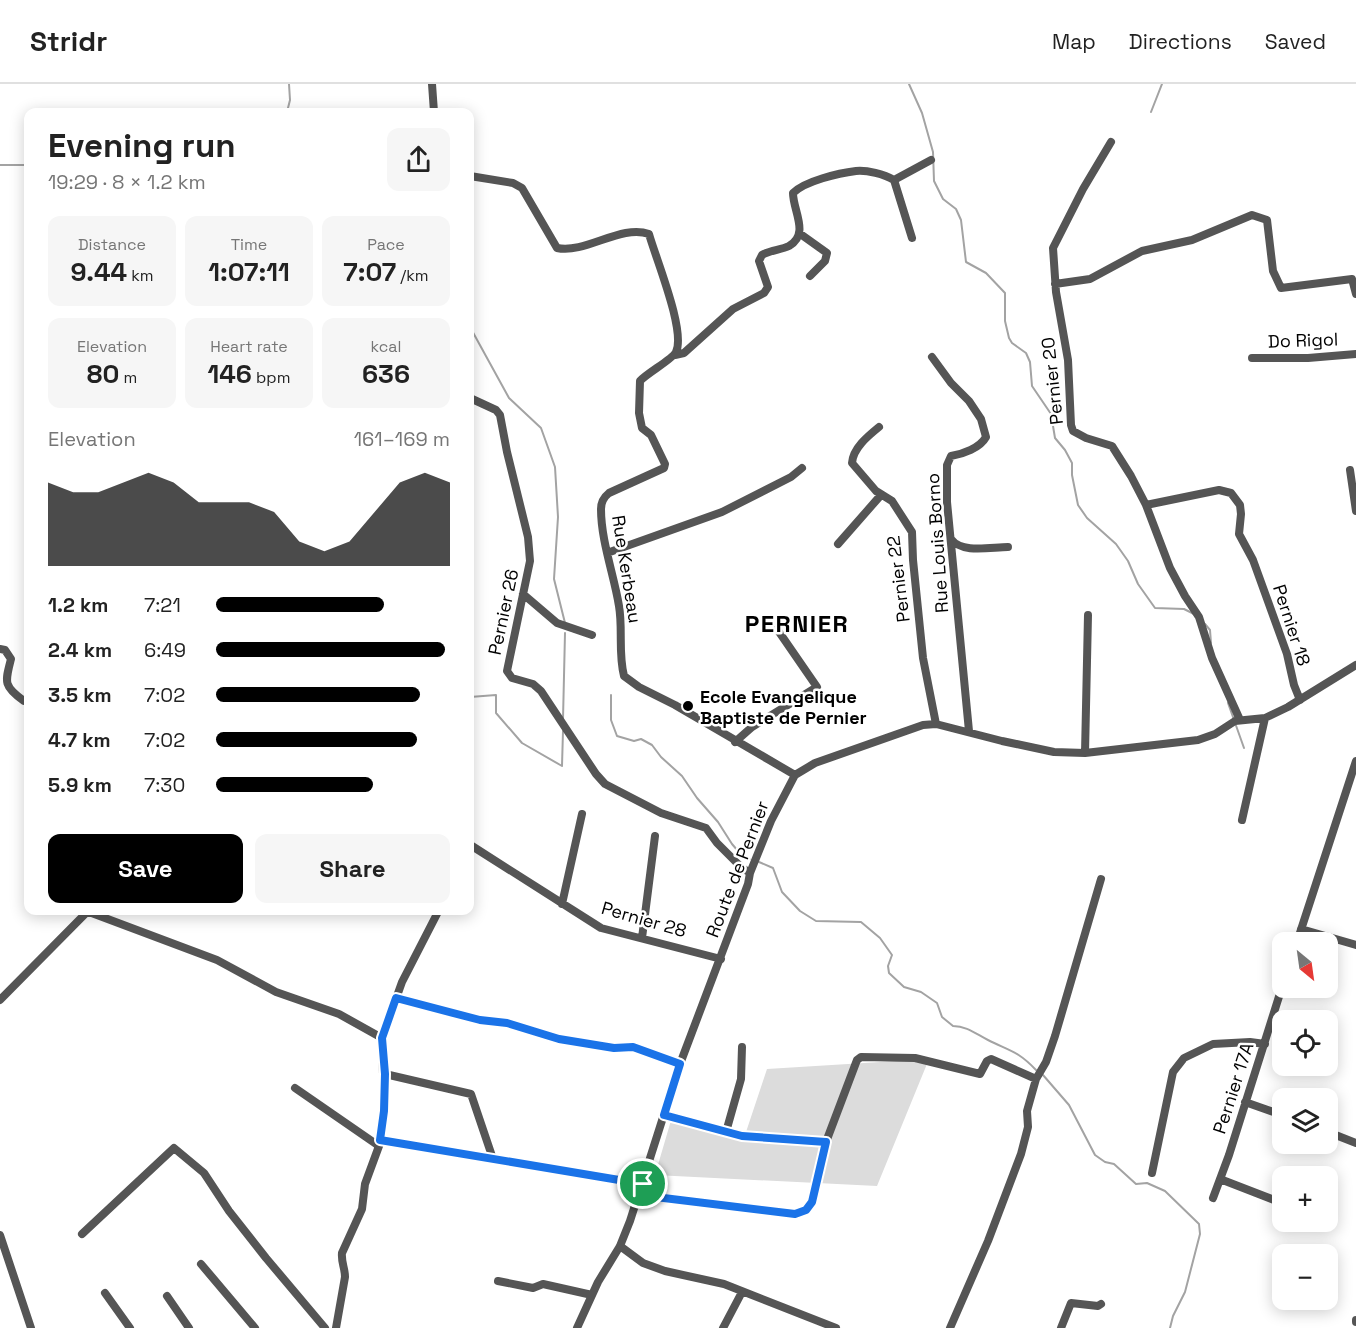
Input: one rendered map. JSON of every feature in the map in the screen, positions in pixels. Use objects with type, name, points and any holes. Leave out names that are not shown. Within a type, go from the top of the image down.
[{"type":"street","points":[[432,84],[434,108]]},
{"type":"street","name":"Pernier 20","points":[[1111,142],[1083,189],[1053,248],[1055,284],[1068,360],[1071,425],[1074,431],[1086,438],[1112,446],[1131,476],[1146,505],[1170,568],[1199,617],[1212,658],[1240,720]]},
{"type":"street","points":[[894,180],[931,160]]},
{"type":"street","points":[[474,177],[513,183],[522,188],[557,248],[566,250],[618,235],[642,232],[649,234],[672,305],[678,344],[675,355],[684,353],[733,309],[764,293],[768,287],[759,261],[762,255],[788,246],[797,240],[800,233],[793,198],[793,194],[799,187],[856,171],[888,176],[894,180],[912,238]]},
{"type":"street","points":[[1055,284],[1090,279],[1143,251],[1192,240],[1252,215],[1267,220],[1273,271],[1281,288],[1352,279],[1356,294]]},
{"type":"street","points":[[800,233],[827,253],[825,261],[810,276]]},
{"type":"street","name":"Do Rigol","points":[[1252,358],[1308,358],[1356,354]]},
{"type":"street","name":"Rue Kerbeau","points":[[675,355],[644,376],[640,381],[639,391],[639,414],[642,428],[651,435],[665,464],[664,468],[609,493],[603,498],[601,508],[607,552],[620,607],[621,666],[624,676],[639,687],[675,705],[795,775]]},
{"type":"street","name":"Rue Louis Borno","points":[[932,357],[951,383],[969,401],[981,419],[986,437],[983,443],[976,447],[951,456],[947,465],[947,502],[969,731]]},
{"type":"street","name":"Pernier 26","points":[[474,400],[496,410],[500,415],[528,537],[530,561],[507,671],[512,678],[533,684],[541,692],[605,784],[661,813],[706,828],[717,843],[750,873]]},
{"type":"street","name":"Pernier 22","points":[[879,427],[859,446],[852,460],[854,466],[881,495],[892,501],[912,532],[923,658],[936,724]]},
{"type":"street","points":[[607,552],[722,512],[791,477],[802,468]]},
{"type":"street","points":[[1350,470],[1356,511]]},
{"type":"street","name":"Pernier 18","points":[[1146,505],[1207,492],[1227,491],[1231,493],[1240,505],[1239,534],[1253,560],[1287,654],[1300,700]]},
{"type":"street","points":[[838,544],[881,495]]},
{"type":"street","points":[[951,538],[957,546],[966,548],[1008,547]]},
{"type":"street","points":[[523,594],[561,626],[592,635]]},
{"type":"street","points":[[1085,753],[1088,615]]},
{"type":"street","points":[[735,742],[752,727],[817,687],[777,628]]},
{"type":"street","points":[[0,648],[5,650],[11,659],[5,676],[7,684],[11,692],[24,701]]},
{"type":"street","points":[[795,775],[815,763],[923,725],[936,724],[1054,752],[1085,753],[1198,740],[1209,737],[1235,720],[1264,718],[1300,700],[1356,665]]},
{"type":"street","points":[[1242,820],[1264,718]]},
{"type":"street","points":[[1300,932],[1356,763]]},
{"type":"street","name":"Route de Pernier","points":[[577,1328],[598,1282],[620,1246],[643,1184],[680,1064],[721,959],[750,873],[771,821],[795,775]]},
{"type":"street","points":[[562,904],[582,814]]},
{"type":"street","points":[[642,938],[655,836]]},
{"type":"street","name":"Pernier 28","points":[[474,849],[601,928],[721,959]]},
{"type":"street","points":[[950,1328],[988,1240],[1021,1154],[1028,1127],[1027,1111],[1036,1079],[1046,1062],[1056,1036],[1101,879]]},
{"type":"street","points":[[0,1000],[85,915]]},
{"type":"street","points":[[99,915],[217,960],[276,992],[339,1014],[382,1038]]},
{"type":"street","points":[[336,1328],[345,1277],[341,1260],[342,1253],[362,1209],[365,1185],[380,1143],[385,1074],[382,1038],[402,982],[436,915]]},
{"type":"street","points":[[1301,929],[1356,945]]},
{"type":"street","points":[[396,998],[480,1020],[507,1023],[559,1039],[614,1048],[633,1047],[680,1064]]},
{"type":"street","name":"Pernier 17A","points":[[1213,1198],[1279,998]]},
{"type":"street","points":[[1152,1173],[1173,1072],[1184,1058],[1213,1044],[1250,1042],[1264,1044]]},
{"type":"street","points":[[726,1132],[741,1079],[742,1047]]},
{"type":"street","points":[[639,1195],[778,1212],[801,1213],[806,1210],[812,1202],[826,1142],[857,1060],[861,1057],[915,1058],[978,1074],[991,1059],[1036,1079]]},
{"type":"street","points":[[385,1074],[471,1094],[494,1159]]},
{"type":"street","points":[[295,1088],[380,1143],[643,1184]]},
{"type":"street","points":[[1245,1102],[1272,1111]]},
{"type":"street","points":[[664,1115],[742,1136],[826,1142]]},
{"type":"street","points":[[1338,1136],[1356,1143]]},
{"type":"street","points":[[82,1234],[174,1148],[204,1173],[229,1211],[260,1251],[325,1328]]},
{"type":"street","points":[[1220,1179],[1272,1199]]},
{"type":"street","points":[[0,1235],[31,1328]]},
{"type":"street","points":[[620,1246],[642,1263],[665,1272],[724,1284],[836,1328]]},
{"type":"street","points":[[201,1264],[255,1328]]},
{"type":"street","points":[[498,1281],[533,1288],[543,1284],[592,1295]]},
{"type":"street","points":[[723,1328],[742,1292]]},
{"type":"street","points":[[105,1293],[130,1328]]},
{"type":"street","points":[[167,1296],[189,1328]]},
{"type":"street","points":[[1061,1328],[1071,1303],[1098,1306],[1101,1304]]},
{"type":"shaded area","points":[[929,1059],[877,1186],[655,1175],[672,1117],[745,1135],[767,1069]]},
{"type":"waterway","points":[[288,108],[289,84]]},
{"type":"waterway","points":[[909,84],[922,113],[933,152],[934,181],[943,199],[956,209],[961,220],[966,262],[986,273],[1005,293],[1005,321],[1009,338],[1026,353],[1030,362],[1032,386],[1051,414],[1055,438],[1072,463],[1078,505],[1087,518],[1116,544],[1128,561],[1138,584],[1155,608],[1184,609],[1194,614]]},
{"type":"waterway","points":[[1151,112],[1162,84]]},
{"type":"waterway","points":[[0,165],[24,165]]},
{"type":"waterway","points":[[474,334],[509,398],[541,428],[555,467],[558,517],[554,579],[565,623]]},
{"type":"waterway","points":[[1205,624],[1210,630],[1211,643]]},
{"type":"waterway","points":[[563,719],[565,633]]},
{"type":"waterway","points":[[474,697],[496,695],[496,713],[522,743],[562,766],[563,731]]},
{"type":"waterway","points":[[611,695],[611,720],[617,736],[634,741],[641,739],[652,745],[661,757],[682,776],[738,851],[750,859]]},
{"type":"waterway","points":[[1228,703],[1244,748]]},
{"type":"waterway","points":[[759,862],[773,868],[782,892],[800,911],[816,921],[861,922],[880,938],[892,955],[888,966],[889,973],[904,987],[921,992],[937,1003],[942,1017],[953,1026],[967,1029],[1014,1052],[1036,1070]]},
{"type":"waterway","points":[[1043,1075],[1069,1105],[1095,1155],[1105,1162],[1114,1164],[1136,1184],[1147,1183],[1165,1191],[1199,1224],[1200,1234],[1185,1292],[1173,1316],[1170,1328]]},
{"type":"place","name":"Ecole Evangelique Baptiste de Pernier","points":[[688,706]]},
{"type":"district","name":"PERNIER","points":[[797,623]]},
{"type":"route","points":[[396,998],[480,1020],[507,1023],[559,1039],[614,1048],[633,1047],[680,1064],[664,1115],[742,1136],[826,1142],[812,1202],[801,1213],[639,1195],[643,1184],[380,1140],[385,1074],[382,1038],[396,998]]}]
